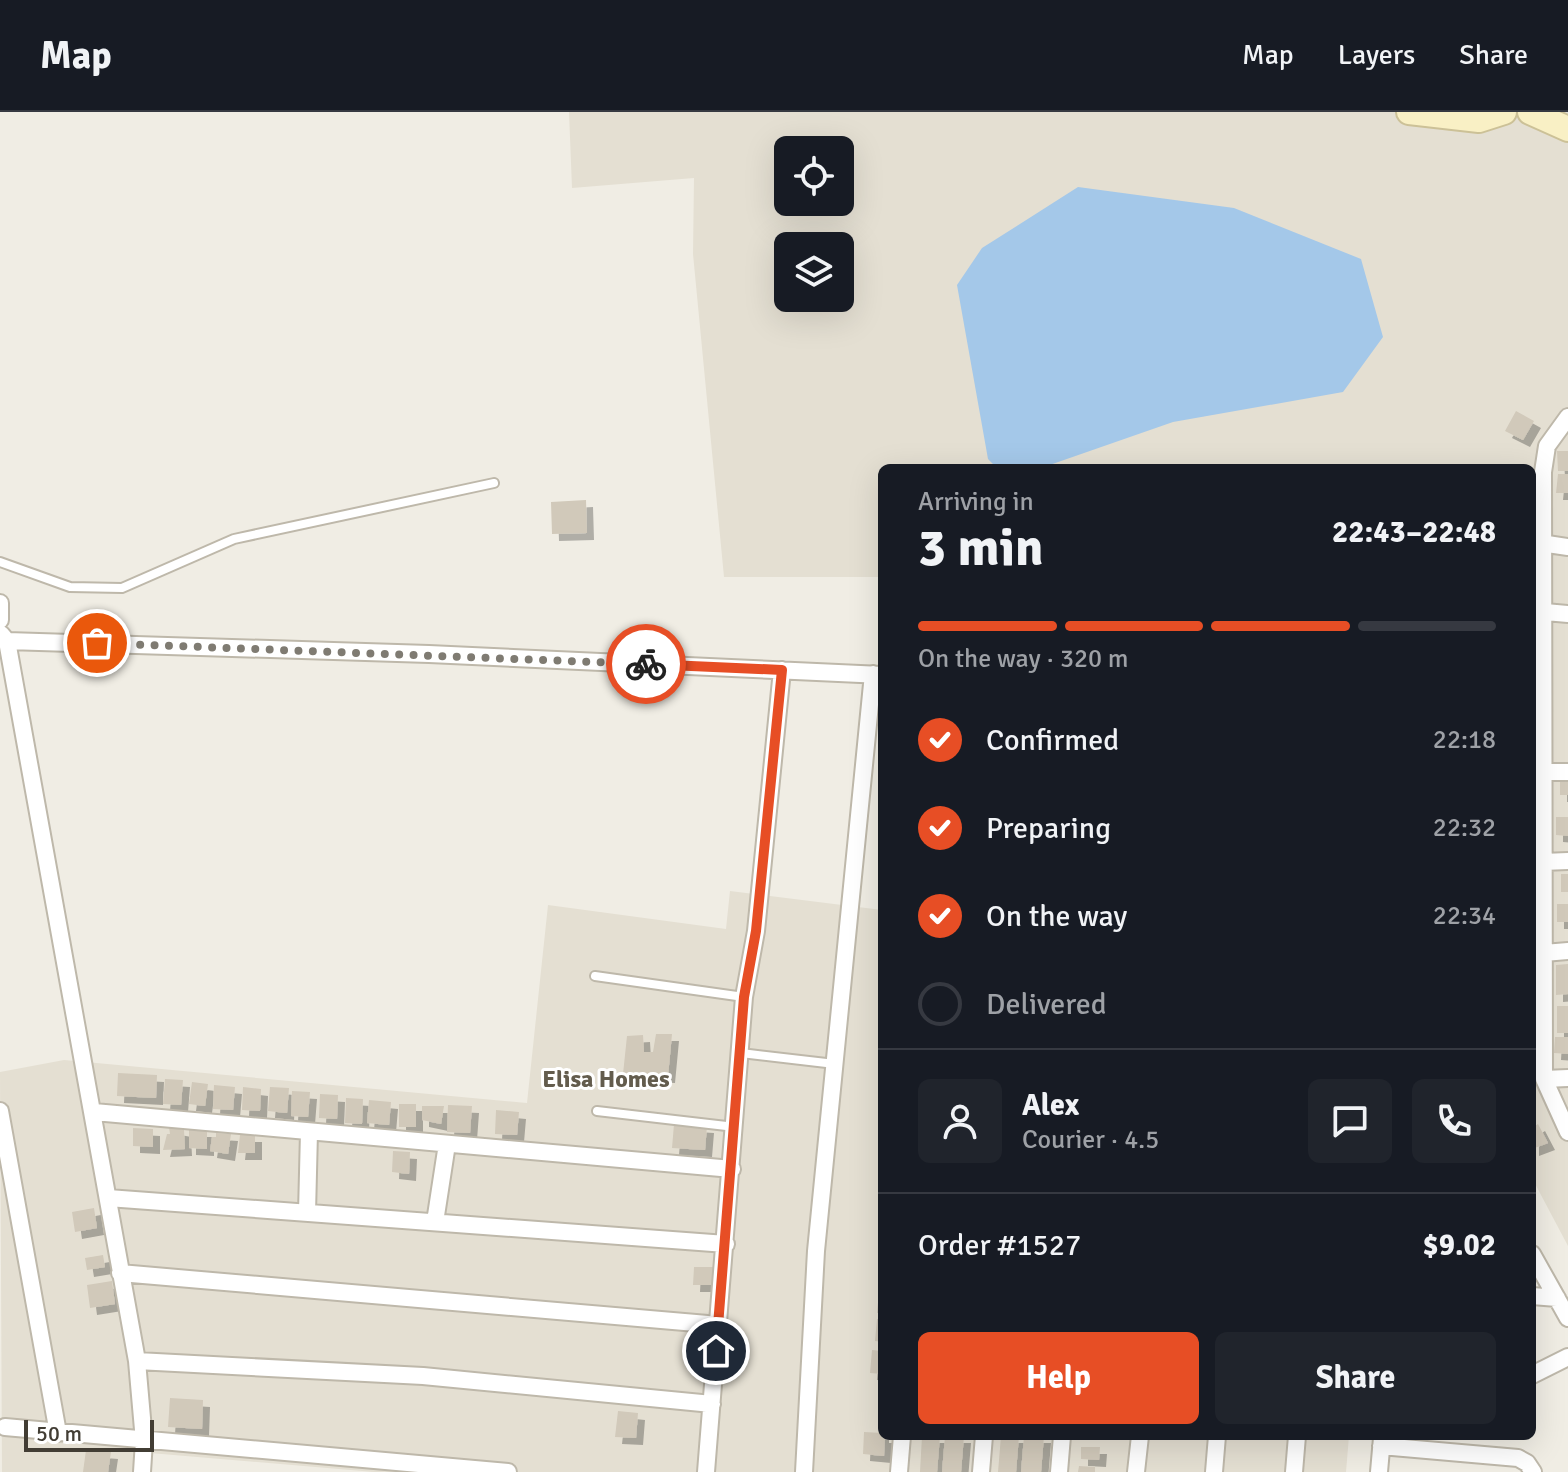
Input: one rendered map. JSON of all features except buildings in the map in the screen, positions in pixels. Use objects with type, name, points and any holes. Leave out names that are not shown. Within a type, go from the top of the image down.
[{"type":"street","points":[[1409,112],[1479,120],[1504,112]]},
{"type":"street","points":[[1530,112],[1568,129]]},
{"type":"street","points":[[1568,417],[1553,434],[1543,459],[1537,542],[1543,772],[1544,1079],[1568,1132]]},
{"type":"street","points":[[1537,542],[1568,547]]},
{"type":"street","points":[[0,603],[0,620]]},
{"type":"street","points":[[1537,611],[1568,614]]},
{"type":"street","points":[[142,1472],[144,1441],[137,1361],[94,1112],[3,637],[877,675],[816,1251],[804,1472]]},
{"type":"street","points":[[706,1472],[744,997],[756,931],[782,670]]},
{"type":"street","points":[[1543,772],[1568,772]]},
{"type":"street","points":[[1543,862],[1568,861]]},
{"type":"street","points":[[1544,953],[1568,951]]},
{"type":"street","points":[[1544,1079],[1568,1078]]},
{"type":"street","points":[[0,1111],[58,1433]]},
{"type":"street","points":[[94,1112],[732,1169]]},
{"type":"street","points":[[307,1213],[309,1132]]},
{"type":"street","points":[[435,1222],[447,1144]]},
{"type":"street","points":[[108,1198],[726,1244]]},
{"type":"street","points":[[1536,1261],[1568,1318]]},
{"type":"street","points":[[120,1273],[719,1325]]},
{"type":"street","points":[[1536,1296],[1557,1298]]},
{"type":"street","points":[[1536,1373],[1568,1357]]},
{"type":"street","points":[[137,1361],[423,1376],[712,1404]]},
{"type":"street","points":[[5,1427],[508,1472]]},
{"type":"street","points":[[899,1472],[902,1440]]},
{"type":"street","points":[[981,1472],[984,1440]]},
{"type":"street","points":[[1059,1472],[1062,1440]]},
{"type":"street","points":[[1136,1472],[1140,1440]]},
{"type":"street","points":[[1214,1472],[1217,1440]]},
{"type":"street","points":[[1294,1472],[1297,1440]]},
{"type":"street","points":[[1379,1472],[1382,1441],[1518,1458],[1527,1463],[1533,1472]]},
{"type":"lane","points":[[0,562],[70,587],[122,588],[234,539],[494,483]]},
{"type":"lane","points":[[595,976],[744,997]]},
{"type":"lane","points":[[741,1053],[836,1064]]},
{"type":"lane","points":[[597,1111],[736,1127]]},
{"type":"shaded area","points":[[569,112],[1568,112],[1568,1246],[1536,1186],[1536,464],[878,464],[878,577],[724,577],[693,254],[694,178],[572,188]]},
{"type":"shaded area","points":[[730,891],[878,910],[878,1440],[1349,1440],[1346,1472],[374,1472],[150,1453],[149,1472],[2,1472],[0,1072],[64,1060],[527,1103],[548,905],[726,929]]},
{"type":"water","points":[[1078,187],[1234,208],[1361,259],[1383,337],[1343,392],[1173,422],[1052,464],[993,464],[988,459],[957,285],[982,248]]},
{"type":"way so far","points":[[97,643],[646,664]]},
{"type":"district","name":"Elisa Homes","points":[[606,1079]]},
{"type":"route","points":[[646,664],[782,670],[756,931],[744,997],[716,1351]]}]
